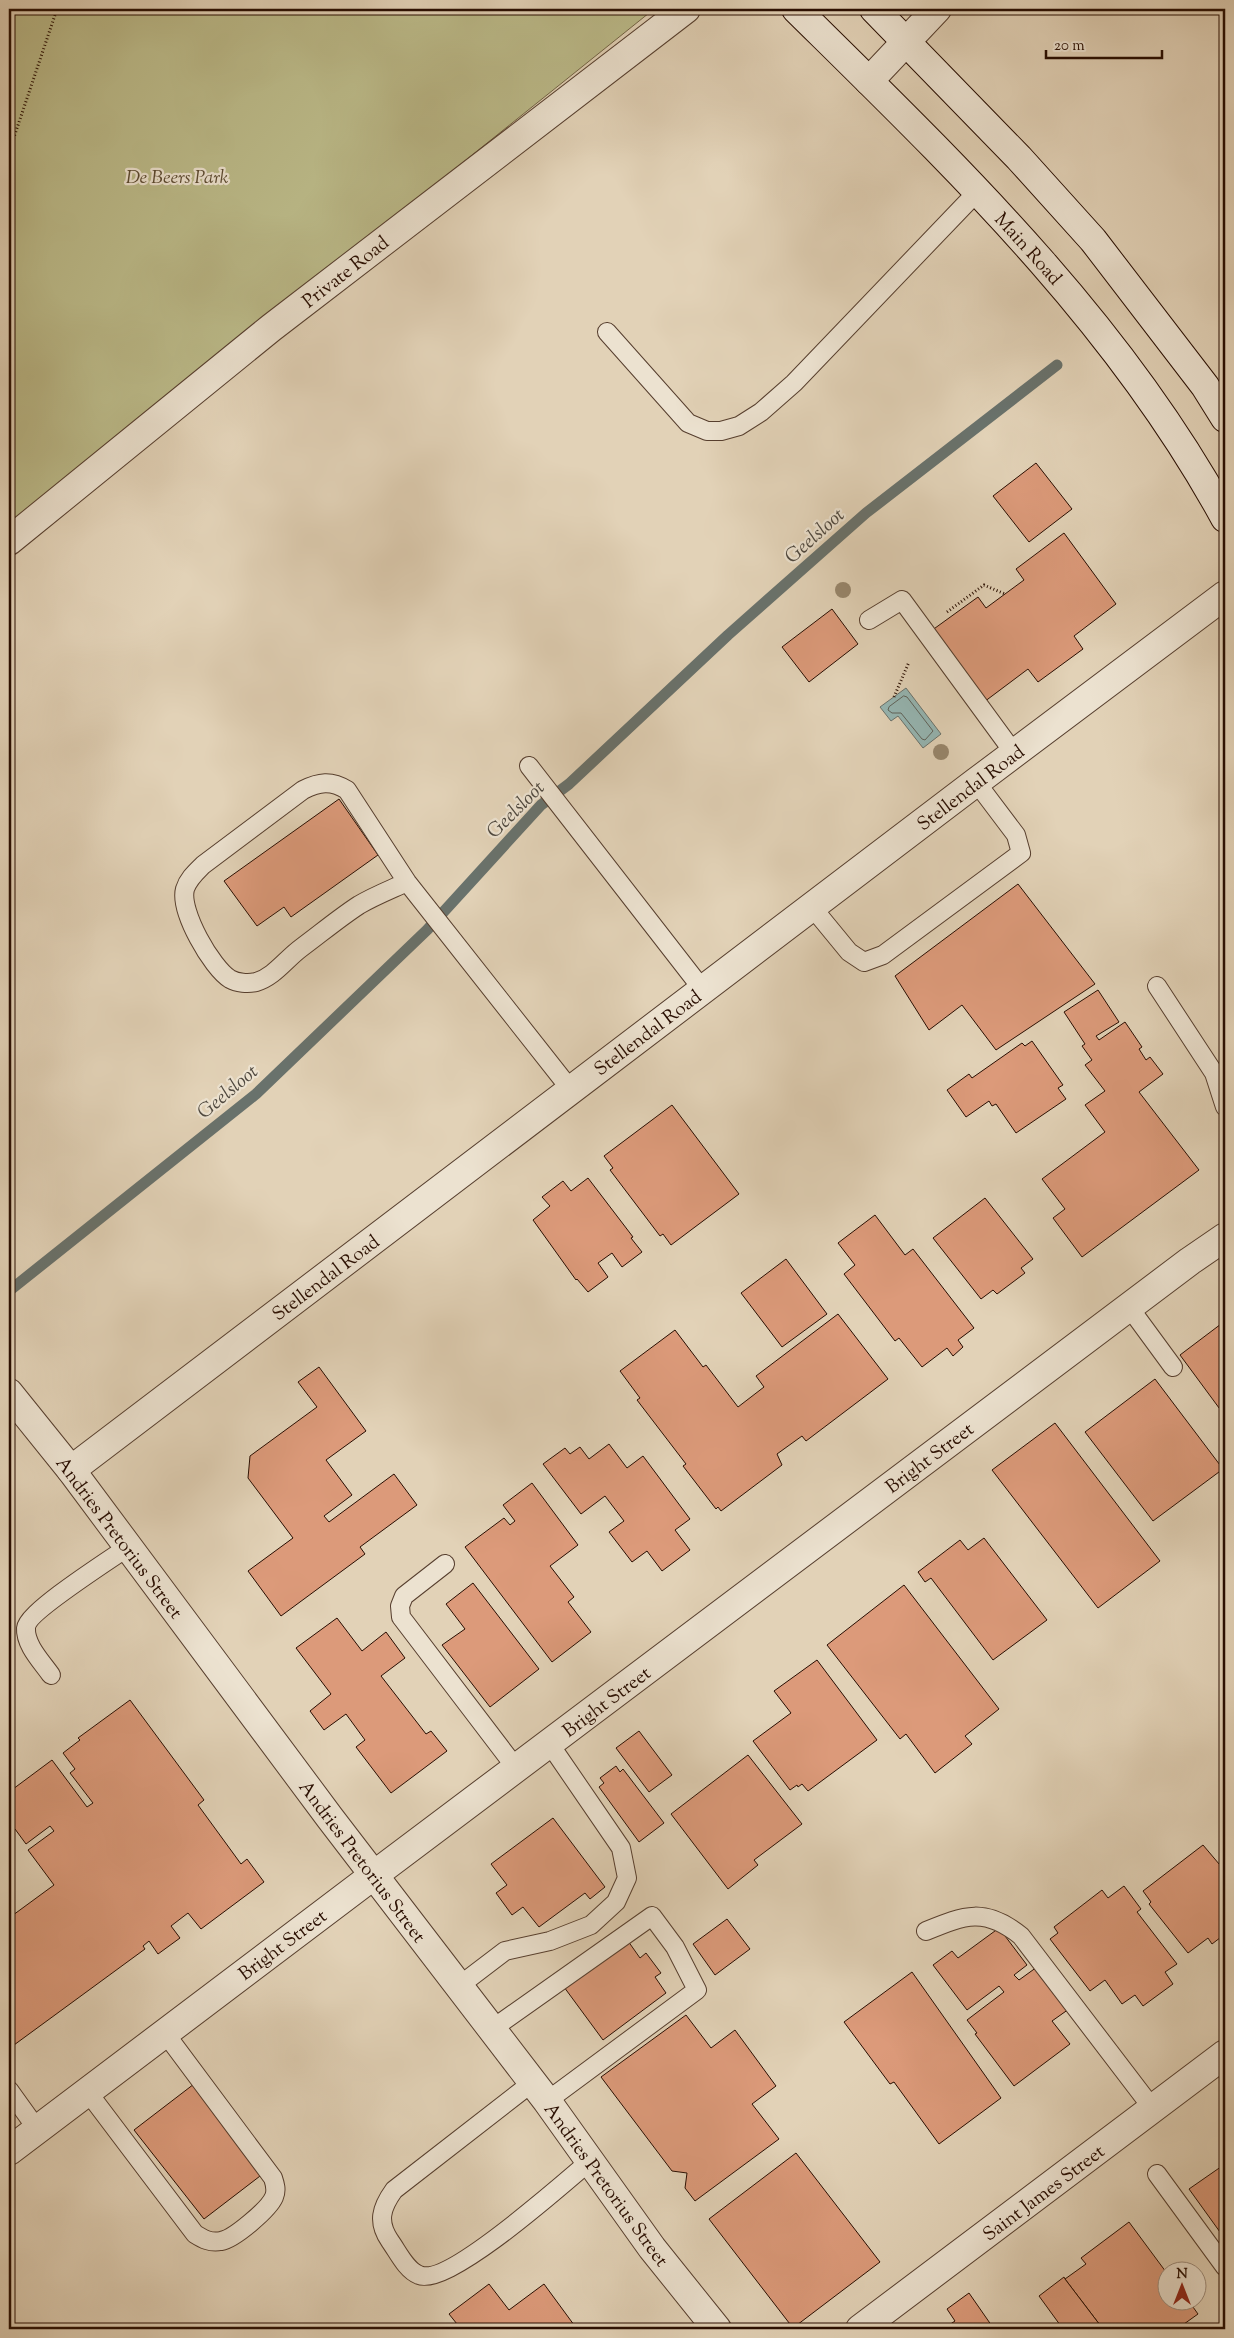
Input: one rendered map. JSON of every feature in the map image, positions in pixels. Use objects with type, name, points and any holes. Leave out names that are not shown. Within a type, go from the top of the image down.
[{"type":"street","name":"Private Road","points":[[9,541],[271,328],[686,9]]},
{"type":"street","name":"Main Road","points":[[796,9],[978,191],[1091,317],[1163,414],[1225,518]]},
{"type":"street","points":[[874,9],[1019,158],[1093,240],[1205,386],[1225,418]]},
{"type":"street","points":[[869,81],[937,9]]},
{"type":"street","name":"Stellendal Road","points":[[71,1470],[1014,753],[1225,595]]},
{"type":"street","name":"Bright Street","points":[[9,2151],[374,1874],[1214,1245],[1225,1224]]},
{"type":"street","name":"Andries Pretorius Street","points":[[9,1393],[71,1470],[540,2092],[652,2248],[717,2329]]},
{"type":"street","name":"Saint James Street","points":[[860,2329],[1225,2054]]},
{"type":"lane","points":[[607,332],[688,423],[707,431],[721,431],[739,426],[761,412],[794,383],[978,191]]},
{"type":"lane","points":[[869,620],[902,600],[1014,753]]},
{"type":"lane","points":[[529,766],[703,990]]},
{"type":"lane","points":[[408,882],[360,905],[299,949],[268,977],[255,982],[242,983],[230,979],[216,966],[192,925],[185,903],[185,890],[191,877],[203,865],[303,790],[316,784],[328,782],[338,784],[347,790],[408,882],[571,1090]]},
{"type":"lane","points":[[812,907],[850,952],[864,962],[883,955],[1021,853],[1016,835],[976,782]]},
{"type":"lane","points":[[1157,986],[1214,1073],[1225,1107]]},
{"type":"lane","points":[[1129,1307],[1173,1367]]},
{"type":"lane","points":[[51,1675],[33,1649],[26,1634],[26,1625],[33,1615],[49,1602],[128,1547]]},
{"type":"lane","points":[[445,1564],[404,1596],[400,1606],[401,1617],[516,1768]]},
{"type":"lane","points":[[459,1986],[505,1951],[550,1941],[591,1925],[616,1902],[627,1878],[621,1848],[549,1744]]},
{"type":"lane","points":[[492,2029],[652,1916],[676,1947],[698,1990],[540,2092],[394,2190],[385,2202],[381,2223],[385,2233],[411,2270],[420,2276],[430,2277],[453,2266],[514,2225],[590,2161]]},
{"type":"lane","points":[[926,1931],[961,1917],[980,1916],[1006,1924],[1021,1936],[1154,2109]]},
{"type":"lane","points":[[87,2091],[195,2234],[212,2242],[231,2238],[267,2207],[274,2197],[276,2187],[273,2178],[165,2033]]},
{"type":"lane","points":[[9,2090],[37,2130]]},
{"type":"lane","points":[[1157,2174],[1225,2267]]},
{"type":"path","points":[[9,152],[57,9]]},
{"type":"green space","name":"De Beers Park","points":[[9,9],[654,9],[9,527]]},
{"type":"water","points":[[906,688],[941,734],[923,748],[898,716],[891,721],[880,707]]},
{"type":"building","points":[[1036,463],[1072,509],[1029,542],[993,496]]},
{"type":"building","points":[[1064,533],[1116,604],[1074,636],[1083,649],[1038,682],[1028,669],[984,702],[931,631],[978,597],[986,608],[1024,580],[1016,569]]},
{"type":"building","points":[[832,609],[858,644],[809,682],[782,647]]},
{"type":"building","points":[[339,799],[378,855],[291,917],[284,907],[257,926],[224,881]]},
{"type":"building","points":[[1018,884],[1095,984],[996,1050],[962,1005],[929,1030],[895,976]]},
{"type":"building","points":[[1098,990],[1119,1022],[1096,1036],[1099,1040],[1125,1022],[1142,1047],[1139,1049],[1146,1060],[1150,1057],[1163,1074],[1139,1092],[1199,1170],[1082,1257],[1053,1218],[1065,1209],[1042,1179],[1105,1132],[1085,1105],[1105,1091],[1085,1065],[1092,1060],[1082,1046],[1085,1044],[1064,1012]]},
{"type":"building","points":[[1032,1041],[1063,1085],[1058,1088],[1066,1099],[1016,1133],[996,1104],[992,1106],[989,1101],[966,1117],[947,1090],[969,1074],[972,1078],[1022,1043],[1025,1046]]},
{"type":"building","points":[[672,1105],[739,1194],[671,1245],[663,1234],[660,1236],[610,1170],[613,1168],[604,1156]]},
{"type":"building","points":[[588,1178],[633,1237],[631,1238],[642,1252],[622,1267],[612,1253],[598,1263],[608,1277],[588,1292],[576,1280],[533,1220],[550,1206],[542,1197],[563,1181],[571,1191]]},
{"type":"building","points":[[985,1198],[1033,1259],[1021,1268],[1025,1273],[997,1294],[993,1290],[981,1299],[933,1238]]},
{"type":"building","points":[[875,1215],[905,1255],[913,1249],[974,1328],[958,1340],[963,1347],[953,1356],[947,1348],[922,1367],[899,1338],[895,1341],[844,1274],[855,1265],[838,1243]]},
{"type":"building","points":[[786,1259],[827,1314],[782,1347],[741,1293]]},
{"type":"building","points":[[838,1314],[888,1379],[806,1441],[802,1436],[777,1454],[782,1465],[721,1511],[718,1507],[716,1509],[683,1466],[686,1464],[637,1400],[640,1398],[620,1371],[675,1330],[703,1367],[706,1365],[738,1407],[764,1387],[756,1376]]},
{"type":"building","points":[[1225,1321],[1225,1416],[1180,1355]]},
{"type":"building","points":[[319,1367],[366,1431],[326,1460],[352,1495],[324,1516],[329,1522],[394,1474],[417,1505],[360,1547],[365,1554],[281,1616],[248,1571],[293,1538],[248,1478],[250,1456],[317,1407],[298,1382]]},
{"type":"building","points":[[1155,1379],[1223,1469],[1153,1521],[1085,1432]]},
{"type":"building","points":[[1055,1423],[1160,1561],[1098,1608],[992,1470]]},
{"type":"building","points":[[609,1444],[627,1468],[643,1456],[690,1519],[675,1530],[690,1550],[662,1571],[647,1551],[632,1562],[609,1532],[624,1521],[605,1496],[581,1514],[543,1464],[565,1448],[570,1454],[580,1447],[589,1459]]},
{"type":"building","points":[[532,1483],[578,1545],[550,1566],[574,1597],[568,1602],[591,1632],[552,1662],[465,1547],[504,1518],[510,1525],[515,1521],[503,1505]]},
{"type":"building","points":[[984,1538],[1047,1620],[993,1660],[931,1578],[925,1582],[918,1572],[960,1540],[968,1550]]},
{"type":"building","points":[[473,1583],[539,1669],[490,1707],[442,1645],[465,1629],[446,1604]]},
{"type":"building","points":[[904,1585],[999,1709],[965,1736],[972,1744],[935,1773],[906,1734],[900,1739],[827,1645]]},
{"type":"building","points":[[337,1618],[362,1651],[386,1632],[405,1658],[381,1676],[426,1734],[431,1731],[447,1751],[391,1793],[356,1747],[365,1740],[346,1714],[324,1730],[310,1711],[331,1694],[296,1648]]},
{"type":"building","points":[[817,1660],[877,1740],[808,1791],[802,1784],[790,1790],[753,1741],[791,1713],[774,1691]]},
{"type":"building","points":[[130,1700],[204,1800],[198,1805],[241,1864],[247,1859],[264,1882],[201,1929],[188,1913],[171,1926],[180,1938],[158,1954],[149,1941],[143,1946],[145,1949],[14,2045],[9,2037],[9,1918],[54,1885],[28,1850],[54,1831],[50,1826],[26,1844],[15,1829],[9,1833],[9,1792],[52,1760],[87,1807],[93,1803],[70,1773],[75,1769],[63,1753],[80,1740],[78,1738]]},
{"type":"building","points":[[639,1731],[672,1775],[649,1792],[616,1748]]},
{"type":"building","points":[[748,1755],[802,1824],[754,1860],[758,1865],[728,1889],[671,1814]]},
{"type":"building","points":[[616,1766],[620,1772],[623,1769],[664,1823],[639,1842],[599,1787],[604,1783],[600,1778]]},
{"type":"building","points":[[553,1818],[605,1887],[590,1899],[585,1893],[539,1927],[523,1907],[512,1915],[496,1893],[507,1885],[491,1864]]},
{"type":"building","points":[[1203,1845],[1225,1871],[1225,1934],[1212,1944],[1208,1938],[1188,1953],[1149,1904],[1151,1902],[1143,1891]]},
{"type":"building","points":[[1124,1886],[1141,1909],[1137,1912],[1177,1964],[1165,1972],[1173,1984],[1143,2006],[1135,1995],[1122,2004],[1105,1980],[1090,1991],[1050,1939],[1058,1933],[1054,1927],[1102,1890],[1108,1898]]},
{"type":"building","points":[[727,1919],[750,1949],[715,1975],[693,1944]]},
{"type":"building","points":[[999,1928],[1027,1965],[1014,1975],[1019,1980],[1037,1967],[1069,2009],[1052,2021],[1070,2044],[1014,2086],[975,2034],[977,2033],[967,2020],[1004,1992],[999,1986],[967,2010],[933,1965],[952,1951],[958,1958]]},
{"type":"building","points":[[628,1941],[640,1958],[646,1953],[661,1973],[655,1977],[666,1993],[603,2040],[564,1987]]},
{"type":"building","points":[[912,1972],[1001,2098],[939,2144],[894,2082],[890,2084],[844,2022]]},
{"type":"building","points":[[686,2015],[711,2048],[735,2030],[776,2086],[752,2104],[779,2139],[695,2201],[685,2188],[687,2173],[672,2171],[601,2077]]},
{"type":"building","points":[[194,2084],[264,2173],[204,2219],[134,2130]]},
{"type":"building","points":[[796,2153],[880,2262],[793,2328],[709,2219]]},
{"type":"building","points":[[1225,2164],[1225,2239],[1189,2189]]},
{"type":"building","points":[[1129,2222],[1157,2260],[1156,2310],[1195,2310],[1198,2314],[1177,2329],[1103,2329],[1065,2279],[1086,2264],[1081,2258]]},
{"type":"building","points":[[1064,2277],[1103,2329],[1063,2329],[1039,2296]]},
{"type":"building","points":[[489,2284],[509,2310],[544,2284],[577,2329],[461,2329],[449,2314]]},
{"type":"building","points":[[969,2293],[994,2329],[943,2329],[955,2321],[947,2309]]},
{"type":"waterway","name":"Geelsloot","points":[[9,1291],[256,1094],[427,930],[541,805],[569,784],[728,635],[866,513],[1057,365]]}]
